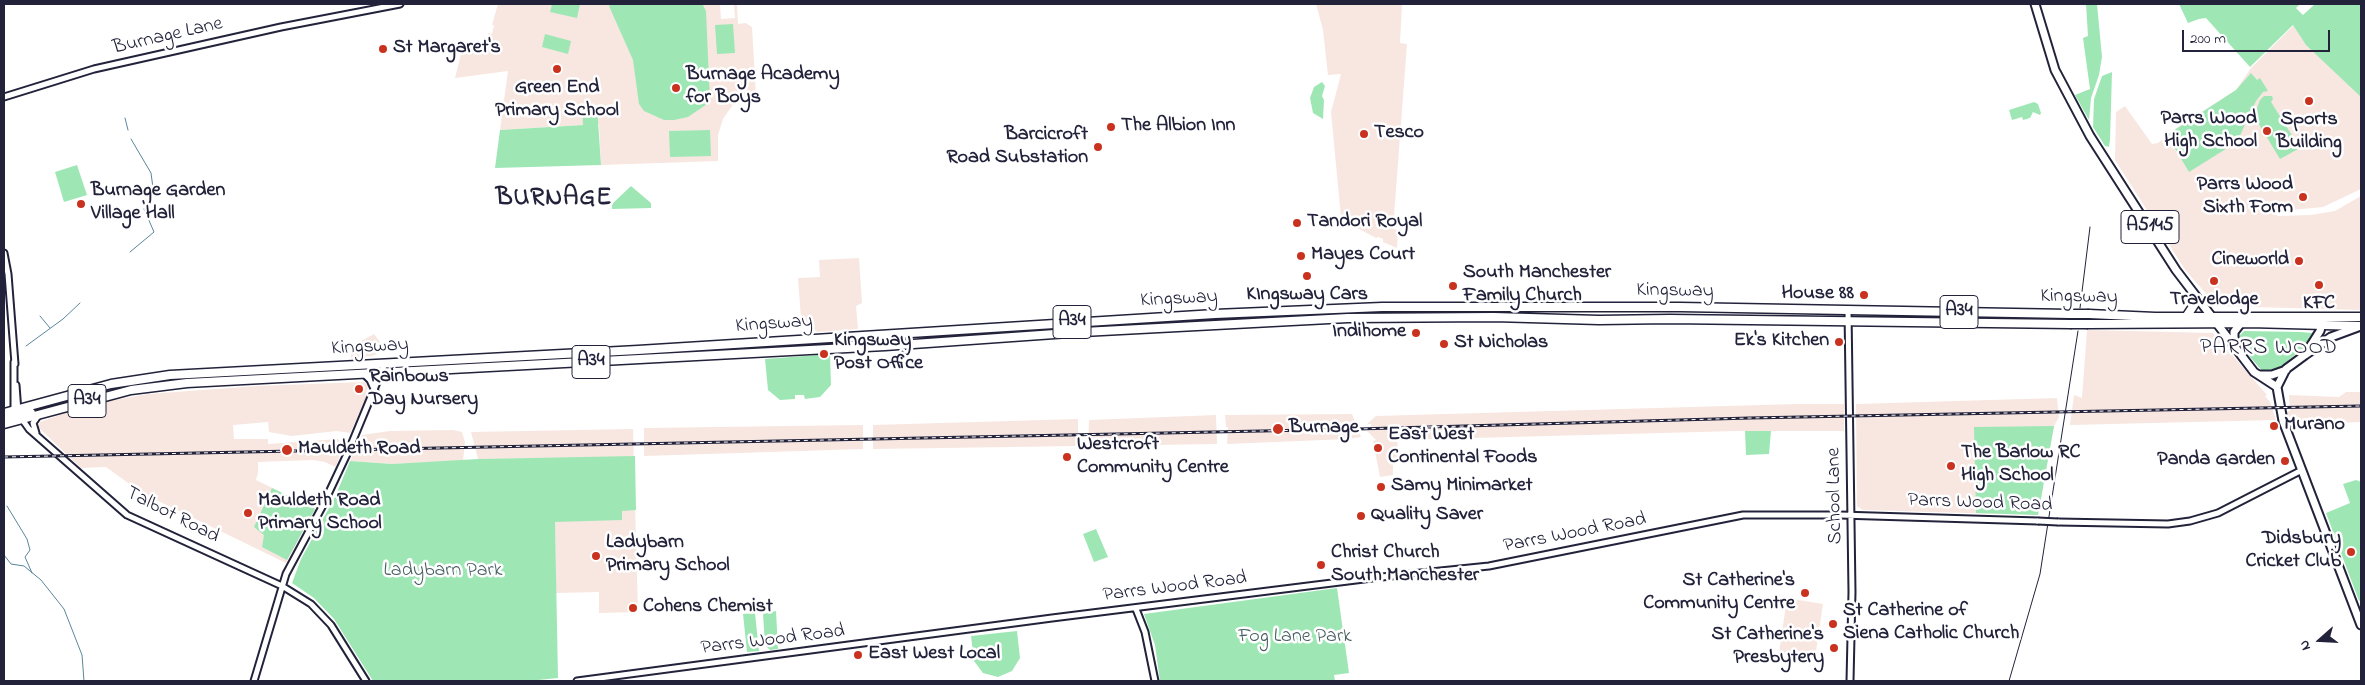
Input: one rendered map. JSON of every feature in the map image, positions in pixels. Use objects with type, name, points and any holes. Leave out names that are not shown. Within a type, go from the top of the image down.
[{"type":"highway","points":[[2186,317],[2198,299]]},
{"type":"highway","name":"Kingsway","points":[[4,424],[29,406],[110,384],[170,374],[1346,308],[1354,313],[1408,310],[1674,307],[2186,317],[2361,317]]},
{"type":"highway","points":[[1408,310],[1430,317]]},
{"type":"highway","points":[[1285,312],[1300,315],[1340,313],[1348,318]]},
{"type":"highway","name":"Kingsway","points":[[4,413],[38,416],[131,390],[187,383],[382,374],[1348,318],[1430,317],[2361,326]]},
{"type":"highway","points":[[799,339],[799,349]]},
{"type":"highway","name":"Kingsway","points":[[4,418],[18,414],[63,408]]},
{"type":"main road","name":"A5145","points":[[2035,4],[2055,70],[2102,155],[2176,270],[2257,375],[2277,386]]},
{"type":"main road","points":[[2305,354],[2323,325],[2324,316]]},
{"type":"main road","points":[[2234,346],[2234,332],[2241,324]]},
{"type":"main road","points":[[2361,326],[2337,334],[2305,354],[2286,370],[2277,386],[2284,421],[2361,625]]},
{"type":"main road","points":[[2257,375],[2269,376],[2286,370]]},
{"type":"street","name":"Burnage Lane","points":[[4,97],[94,69],[281,27],[400,4]]},
{"type":"street","points":[[4,253],[8,274],[18,414]]},
{"type":"street","name":"School Lane","points":[[1848,311],[1851,515],[1850,681]]},
{"type":"street","points":[[14,362],[18,414]]},
{"type":"street","points":[[351,445],[375,392],[385,363]]},
{"type":"street","points":[[364,374],[370,380],[375,392]]},
{"type":"street","points":[[17,396],[21,402],[29,406]]},
{"type":"street","name":"Talbot Road","points":[[18,414],[38,436],[127,515],[282,586],[318,611],[331,625],[366,681]]},
{"type":"street","points":[[38,416],[33,426],[38,436]]},
{"type":"street","points":[[254,681],[291,562],[322,508],[348,452]]},
{"type":"street","name":"Parrs Wood Road","points":[[578,681],[1372,578],[1489,566],[1743,515],[1851,515],[2168,524],[2187,522],[2218,513],[2302,470]]},
{"type":"street","points":[[1136,609],[1145,632],[1155,681]]},
{"type":"shaded area","name":"Burnage Academy for Boys","points":[[498,4],[720,5],[721,19],[735,18],[734,5],[737,5],[738,24],[746,23],[752,27],[756,96],[747,96],[732,106],[723,119],[718,135],[718,161],[601,165],[599,124],[500,130],[508,71],[455,78],[463,46],[487,41],[488,33],[492,34],[494,25],[492,25]]},
{"type":"shaded area","points":[[1316,4],[1402,4],[1400,43],[1407,44],[1393,229],[1398,230],[1397,248],[1383,242],[1383,239],[1376,238],[1344,221],[1341,217],[1331,112],[1341,74],[1328,75],[1323,30]]},
{"type":"shaded area","name":"Parrs Wood High School","points":[[2315,4],[2361,4],[2361,189],[2323,207],[2281,211],[2264,203],[2268,210],[2278,216],[2311,215],[2335,211],[2361,196],[2361,310],[2217,306],[2186,271],[2115,160],[2116,112],[2125,106],[2152,144],[2158,143],[2178,127],[2236,90],[2251,68]]},
{"type":"shaded area","points":[[859,258],[862,303],[856,306],[858,329],[817,332],[801,318],[798,278],[820,277],[819,260]]},
{"type":"shaded area","points":[[2087,330],[2213,333],[2267,395],[2265,396],[2270,402],[2276,420],[2070,425],[2074,395],[2082,398]]},
{"type":"shaded area","points":[[374,334],[380,342],[378,353],[372,356],[351,358],[351,352],[362,350],[361,341]]},
{"type":"shaded area","points":[[364,382],[368,385],[366,399],[350,433],[337,431],[292,436],[269,432],[268,422],[233,425],[234,439],[268,439],[268,444],[338,439],[343,445],[336,467],[325,462],[313,460],[258,462],[256,480],[315,509],[286,563],[142,493],[106,467],[81,468],[38,427],[40,422],[65,413],[109,401],[148,394],[257,386]]},
{"type":"shaded area","points":[[2346,392],[2361,392],[2361,422],[2291,425],[2285,412],[2290,411],[2289,395],[2339,397]]},
{"type":"shaded area","name":"The Barlow RC High School","points":[[2057,398],[2059,417],[2054,426],[2038,515],[1863,510],[1857,506],[1856,404]]},
{"type":"shaded area","points":[[1844,404],[1844,431],[1737,431],[1397,440],[1400,462],[1393,464],[1393,475],[1380,477],[1373,441],[1376,440],[1367,431],[1372,431],[1371,424],[1367,424],[1376,416]]},
{"type":"shaded area","points":[[1352,414],[1361,437],[1227,444],[1228,427],[1226,427],[1225,415]]},
{"type":"shaded area","points":[[1216,415],[1217,444],[1088,446],[1089,420]]},
{"type":"shaded area","points":[[1078,419],[1078,446],[873,449],[873,425]]},
{"type":"shaded area","points":[[863,425],[863,449],[644,456],[644,428]]},
{"type":"shaded area","name":"Ladybarn Primary School","points":[[633,429],[638,612],[599,613],[599,592],[556,593],[554,458],[478,459],[471,432]]},
{"type":"shaded area","points":[[453,430],[462,432],[465,442],[463,461],[392,464],[350,461],[362,435],[390,431]]},
{"type":"shaded area","points":[[1787,598],[1823,604],[1815,658],[1779,653]]},
{"type":"green space","points":[[552,4],[580,4],[577,18],[550,12]]},
{"type":"green space","points":[[611,4],[703,5],[706,11],[710,102],[688,117],[674,120],[664,120],[644,111],[639,104],[633,60],[609,6]]},
{"type":"green space","points":[[2086,4],[2097,4],[2102,57],[2099,75],[2091,98],[2089,120],[2075,95],[2090,89],[2083,38],[2088,36]]},
{"type":"green space","points":[[2179,4],[2300,4],[2296,8],[2303,15],[2315,4],[2361,4],[2361,97],[2306,45],[2293,25],[2250,67],[2206,18],[2188,23]]},
{"type":"green space","points":[[733,24],[735,53],[717,54],[715,25]]},
{"type":"green space","points":[[545,34],[571,41],[568,54],[542,47]]},
{"type":"green space","points":[[2112,72],[2109,147],[2105,146],[2093,127],[2094,99],[2102,76]]},
{"type":"green space","points":[[2251,73],[2257,80],[2260,78],[2268,91],[2263,92],[2256,101],[2237,142],[2189,172],[2167,135],[2236,90]]},
{"type":"green space","points":[[1322,82],[1325,86],[1322,96],[1324,100],[1323,119],[1313,113],[1310,98],[1314,87]]},
{"type":"green space","points":[[2264,96],[2272,96],[2271,102],[2300,148],[2280,159],[2254,116],[2260,100]]},
{"type":"green space","points":[[2034,102],[2038,104],[2040,115],[2033,112],[2030,118],[2023,120],[2022,117],[2012,120],[2009,110]]},
{"type":"green space","points":[[582,106],[597,106],[601,165],[495,168],[500,130],[583,125]]},
{"type":"green space","points":[[710,130],[711,156],[670,157],[669,131]]},
{"type":"green space","points":[[77,165],[87,195],[64,202],[55,172]]},
{"type":"green space","points":[[631,186],[651,203],[651,208],[612,209],[612,204]]},
{"type":"green space","points":[[1201,319],[1201,323],[1101,329],[1101,325]]},
{"type":"green space","points":[[2244,331],[2312,333],[2305,346],[2275,372],[2263,372],[2239,344],[2239,336]]},
{"type":"green space","points":[[830,354],[831,385],[820,397],[805,399],[804,395],[795,395],[795,399],[780,400],[768,390],[765,359]]},
{"type":"green space","points":[[2054,426],[2038,515],[1976,513],[1974,427]]},
{"type":"green space","points":[[1745,431],[1771,431],[1769,454],[1746,455]]},
{"type":"green space","name":"Ladybarn Park","points":[[635,456],[636,510],[622,511],[622,520],[555,522],[558,678],[528,681],[373,681],[334,619],[314,598],[292,583],[301,559],[335,497],[350,461],[392,464],[478,459]]},
{"type":"green space","name":"Didsbury Cricket Club","points":[[2356,480],[2361,482],[2361,600],[2359,601],[2326,513],[2350,503],[2343,484]]},
{"type":"green space","points":[[272,488],[315,509],[287,560],[262,547],[264,535],[254,527]]},
{"type":"green space","points":[[1096,529],[1108,557],[1094,562],[1083,534]]},
{"type":"green space","name":"Fog Lane Park","points":[[1337,588],[1349,673],[1334,675],[1335,681],[1160,681],[1155,645],[1144,614]]},
{"type":"green space","points":[[776,611],[778,649],[770,650],[765,645],[763,614]]},
{"type":"green space","points":[[755,613],[759,651],[747,652],[743,614]]},
{"type":"green space","points":[[1017,631],[1020,658],[1012,671],[998,677],[983,673],[974,661],[971,636]]},
{"type":"waterway","points":[[125,118],[128,130]]},
{"type":"waterway","points":[[130,252],[154,232],[144,209],[153,188],[151,173],[131,139]]},
{"type":"waterway","points":[[26,346],[63,319],[80,303]]},
{"type":"waterway","points":[[40,316],[50,328]]},
{"type":"waterway","points":[[7,506],[27,539],[30,550],[25,557],[32,573]]},
{"type":"waterway","points":[[4,555],[11,564],[24,566],[41,580],[64,609],[82,655],[84,681]]},
{"type":"tram line","points":[[2080,308],[2090,227]]},
{"type":"tram line","points":[[2009,681],[2040,574],[2078,331]]},
{"type":"railway","points":[[4,457],[2361,406]]},
{"type":"place","name":"St Margaret's","points":[[383,49]]},
{"type":"place","name":"Green End Primary School","points":[[557,69]]},
{"type":"place","name":"Burnage Academy for Boys","points":[[676,88]]},
{"type":"place","name":"Sports Building","points":[[2309,101]]},
{"type":"place","name":"The Albion Inn","points":[[1111,127]]},
{"type":"place","name":"Parrs Wood High School","points":[[2267,131]]},
{"type":"place","name":"Tesco","points":[[1364,134]]},
{"type":"place","name":"Barcicroft Road Substation","points":[[1098,147]]},
{"type":"place","name":"Parrs Wood Sixth Form","points":[[2303,197]]},
{"type":"place","name":"Burnage Garden Village Hall","points":[[81,204]]},
{"type":"place","name":"Tandori Royal","points":[[1297,223]]},
{"type":"place","name":"Mayes Court","points":[[1301,256]]},
{"type":"place","name":"Cineworld","points":[[2299,261]]},
{"type":"place","name":"KIngsway Cars","points":[[1307,276]]},
{"type":"place","name":"Travelodge","points":[[2214,281]]},
{"type":"place","name":"KFC","points":[[2319,285]]},
{"type":"place","name":"South Manchester Family Church","points":[[1453,286]]},
{"type":"place","name":"House 88","points":[[1864,295]]},
{"type":"place","name":"Indihome","points":[[1416,333]]},
{"type":"place","name":"Ek's Kitchen","points":[[1839,342]]},
{"type":"place","name":"St Nicholas","points":[[1444,344]]},
{"type":"place","name":"Kingsway Post Office","points":[[824,354]]},
{"type":"place","name":"Rainbows Day Nursery","points":[[359,389]]},
{"type":"place","name":"Murano","points":[[2274,426]]},
{"type":"place","name":"Burnage","points":[[1278,429]]},
{"type":"place","name":"East West Continental Foods","points":[[1378,448]]},
{"type":"place","name":"Mauldeth Road","points":[[287,450]]},
{"type":"place","name":"Westcroft Community Centre","points":[[1067,457]]},
{"type":"place","name":"Panda Garden","points":[[2285,461]]},
{"type":"place","name":"The Barlow RC High School","points":[[1951,466]]},
{"type":"place","name":"Samy Minimarket","points":[[1381,487]]},
{"type":"place","name":"Mauldeth Road Primary School","points":[[248,513]]},
{"type":"place","name":"Quality Saver","points":[[1361,516]]},
{"type":"place","name":"Didsbury Cricket Club","points":[[2351,552]]},
{"type":"place","name":"Ladybarn Primary School","points":[[596,556]]},
{"type":"place","name":"Christ Church South Manchester","points":[[1321,565]]},
{"type":"place","name":"St Catherine's Community Centre","points":[[1805,593]]},
{"type":"place","name":"Cohens Chemist","points":[[633,608]]},
{"type":"place","name":"St Catherine of Siena Catholic Church","points":[[1833,624]]},
{"type":"place","name":"St Catherine's Presbytery","points":[[1834,648]]},
{"type":"place","name":"East West Local","points":[[858,655]]},
{"type":"district","name":"BURNAGE","points":[[554,200]]},
{"type":"district","name":"PARRS WOOD","points":[[2269,349]]}]
